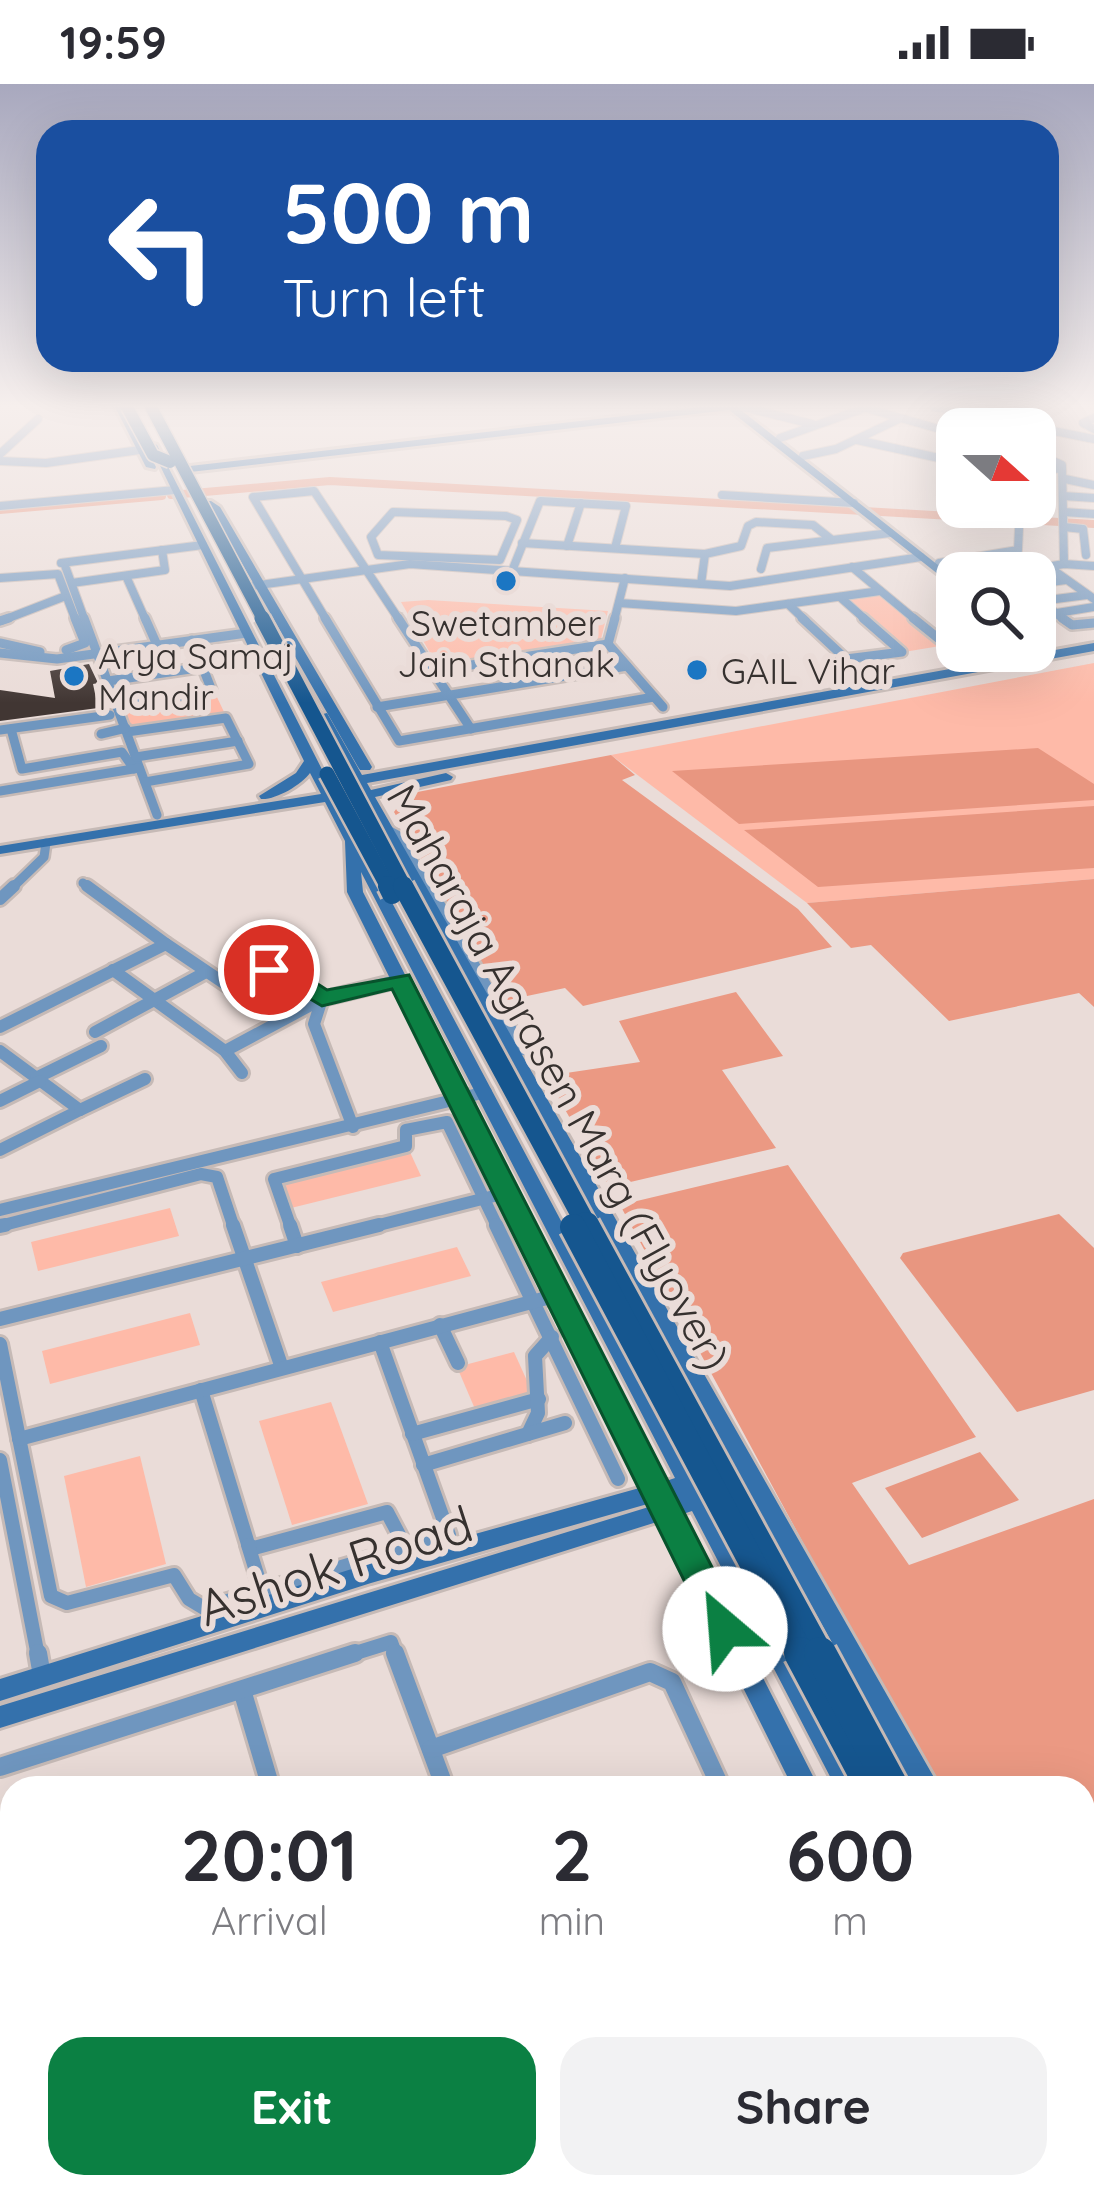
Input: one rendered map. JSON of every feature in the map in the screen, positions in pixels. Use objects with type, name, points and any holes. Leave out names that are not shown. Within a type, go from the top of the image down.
[{"type":"main road","name":"Maharaja Agrasen Marg (Flyover)","points":[[191,506],[373,863],[414,929],[866,1776]]},
{"type":"main road","name":"Maharaja Agrasen Marg (Flyover)","points":[[193,506],[886,1776]]},
{"type":"street","points":[[180,506],[309,765],[426,976],[847,1776]]},
{"type":"street","points":[[210,506],[344,756],[363,781]]},
{"type":"street","points":[[210,506],[382,822],[922,1776]]},
{"type":"street","points":[[258,506],[399,741],[654,697]]},
{"type":"street","points":[[324,506],[471,729]]},
{"type":"street","points":[[478,515],[481,506]]},
{"type":"street","points":[[512,572],[538,506]]},
{"type":"street","points":[[567,545],[580,506]]},
{"type":"street","points":[[615,548],[626,506],[620,506]]},
{"type":"street","points":[[830,506],[864,509]]},
{"type":"street","points":[[860,506],[936,561]]},
{"type":"street","points":[[860,506],[936,567]]},
{"type":"street","points":[[1063,506],[1064,559]]},
{"type":"street","points":[[1064,521],[1083,506],[1094,506]]},
{"type":"street","points":[[1083,506],[1094,506]]},
{"type":"street","points":[[256,585],[432,561],[504,559],[517,520],[387,513],[386,523],[371,537],[378,555],[432,561],[512,572],[743,585],[921,557]]},
{"type":"street","points":[[1056,563],[1090,556],[1089,536],[1064,521]]},
{"type":"street","points":[[522,543],[705,554],[741,546],[748,526],[756,522],[813,525],[832,540]]},
{"type":"street","points":[[1006,552],[1018,550],[1019,528]]},
{"type":"street","points":[[760,569],[767,548],[890,533]]},
{"type":"street","points":[[0,575],[198,545]]},
{"type":"street","points":[[198,545],[213,565],[309,765]]},
{"type":"street","points":[[72,583],[165,570],[162,550]]},
{"type":"street","points":[[700,584],[705,554]]},
{"type":"street","points":[[1064,559],[1094,566]]},
{"type":"street","points":[[213,565],[239,562]]},
{"type":"street","points":[[64,563],[108,680],[114,711],[126,730],[157,814]]},
{"type":"street","points":[[852,567],[936,636]]},
{"type":"street","points":[[1056,571],[1092,600]]},
{"type":"street","points":[[0,575],[55,573],[82,646],[42,653],[0,643]]},
{"type":"street","points":[[126,576],[157,645]]},
{"type":"street","points":[[608,644],[625,578]]},
{"type":"street","points":[[1056,581],[1067,580]]},
{"type":"street","points":[[619,603],[736,611],[880,591]]},
{"type":"street","points":[[0,621],[64,597]]},
{"type":"street","points":[[788,604],[846,659],[902,652],[840,597]]},
{"type":"street","points":[[1056,599],[1092,600]]},
{"type":"street","points":[[1057,613],[1092,600]]},
{"type":"street","points":[[1057,613],[1075,626],[1094,623]]},
{"type":"street","points":[[0,653],[38,660],[243,633]]},
{"type":"street","points":[[137,765],[122,752],[22,769],[5,730],[212,691],[193,640]]},
{"type":"street","points":[[432,671],[608,644]]},
{"type":"street","points":[[608,644],[663,707]]},
{"type":"street","points":[[1056,653],[1092,651]]},
{"type":"street","points":[[1056,653],[1092,651]]},
{"type":"street","points":[[377,707],[627,666]]},
{"type":"street","points":[[108,680],[203,667]]},
{"type":"street","points":[[363,781],[418,776],[952,672]]},
{"type":"street","points":[[363,781],[418,776],[956,672]]},
{"type":"street","points":[[274,686],[302,680]]},
{"type":"street","points":[[100,734],[222,718],[247,766],[145,782]]},
{"type":"street","points":[[0,791],[238,741]]},
{"type":"street","points":[[270,801],[309,765]]},
{"type":"street","points":[[382,822],[383,798],[418,776]]},
{"type":"street","points":[[0,850],[327,792]]},
{"type":"street","points":[[0,841],[157,814],[270,801],[340,818]]},
{"type":"street","points":[[382,822],[399,836],[522,1049]]},
{"type":"street","points":[[352,837],[350,879],[460,1101],[534,1300],[618,1479]]},
{"type":"street","points":[[0,899],[44,857],[46,843]]},
{"type":"street","points":[[83,883],[252,1002]]},
{"type":"street","points":[[0,1027],[166,944]]},
{"type":"street","points":[[113,970],[225,1051],[242,1073]]},
{"type":"street","points":[[233,989],[269,970],[293,979],[322,999]]},
{"type":"street","points":[[426,976],[466,970]]},
{"type":"street","points":[[94,1032],[206,972]]},
{"type":"street","points":[[269,992],[293,979]]},
{"type":"street","points":[[225,1051],[322,999],[400,980]]},
{"type":"street","points":[[322,999],[314,1024],[353,1127]]},
{"type":"street","points":[[0,1101],[100,1046]]},
{"type":"street","points":[[0,1051],[80,1110]]},
{"type":"street","points":[[528,1067],[922,1776]]},
{"type":"street","points":[[0,1150],[145,1079]]},
{"type":"street","points":[[0,1210],[487,1092]]},
{"type":"street","points":[[297,1246],[274,1179],[406,1146],[405,1130],[447,1122],[558,1295],[800,1776]]},
{"type":"street","points":[[533,1182],[579,1172]]},
{"type":"street","points":[[0,1226],[11,1218],[210,1173],[217,1177],[281,1368]]},
{"type":"street","points":[[0,1319],[497,1195]]},
{"type":"street","points":[[19,1439],[558,1295]]},
{"type":"street","points":[[440,1325],[458,1364]]},
{"type":"street","points":[[528,1434],[539,1399],[533,1363],[552,1337]]},
{"type":"street","points":[[0,1344],[51,1596],[58,1601],[166,1576],[181,1580],[189,1599],[204,1608],[265,1599],[441,1540],[450,1526],[380,1342]]},
{"type":"street","points":[[201,1390],[265,1599]]},
{"type":"street","points":[[412,1434],[539,1399]]},
{"type":"street","points":[[423,1465],[565,1423]]},
{"type":"street","points":[[0,1460],[42,1676]]},
{"type":"street","name":"Ashok Road","points":[[0,1690],[265,1599],[694,1492]]},
{"type":"street","name":"Ashok Road","points":[[0,1717],[661,1501]]},
{"type":"street","points":[[248,1544],[254,1548],[387,1512],[407,1550]]},
{"type":"street","points":[[0,1767],[391,1642],[441,1776]]},
{"type":"street","points":[[431,1748],[650,1672],[672,1682],[715,1776]]},
{"type":"street","points":[[242,1690],[267,1776]]},
{"type":"shaded area","points":[[878,593],[936,647],[904,652],[844,598]]},
{"type":"shaded area","points":[[401,602],[608,611],[600,643],[438,667]]},
{"type":"shaded area","points":[[1094,663],[1094,879],[807,903],[611,755],[1056,672]]},
{"type":"shaded area","points":[[215,693],[225,714],[132,729],[123,708]]},
{"type":"shaded area","points":[[1038,748],[1094,784],[1094,800],[739,824],[672,771]]},
{"type":"shaded area","points":[[611,755],[635,775],[622,780],[798,909],[832,947],[583,1006],[565,988],[503,1001],[394,812],[407,794]]},
{"type":"shaded area","points":[[1094,806],[1094,868],[818,887],[744,830]]},
{"type":"shaded area","points":[[1094,879],[1094,1007],[1079,993],[949,1021],[871,945],[851,948],[807,903]]},
{"type":"shaded area","points":[[736,992],[783,1056],[722,1070],[776,1148],[609,1187],[546,1076],[640,1062],[619,1021]]},
{"type":"shaded area","points":[[409,1150],[421,1176],[291,1208],[280,1181]]},
{"type":"shaded area","points":[[788,1165],[976,1437],[852,1483],[909,1565],[1094,1499],[1094,1776],[929,1776],[620,1205]]},
{"type":"shaded area","points":[[170,1208],[179,1236],[38,1271],[31,1242]]},
{"type":"shaded area","points":[[1059,1214],[1094,1248],[1094,1390],[1017,1412],[900,1258],[903,1253]]},
{"type":"shaded area","points":[[457,1247],[471,1276],[333,1312],[321,1282]]},
{"type":"shaded area","points":[[190,1313],[200,1345],[50,1384],[42,1351]]},
{"type":"shaded area","points":[[514,1352],[533,1394],[475,1409],[457,1367]]},
{"type":"shaded area","points":[[331,1402],[368,1504],[292,1525],[259,1421]]},
{"type":"shaded area","points":[[980,1452],[1019,1500],[922,1538],[885,1488]]},
{"type":"shaded area","points":[[140,1456],[166,1564],[86,1587],[64,1476]]},
{"type":"building","points":[[89,664],[98,683],[93,684],[98,708],[0,721],[0,690],[55,698],[50,671]]},
{"type":"waterway","points":[[0,510],[51,506]]},
{"type":"waterway","points":[[767,506],[1094,524]]},
{"type":"place","name":"Swetamber Jain Sthanak","points":[[506,581]]},
{"type":"place","name":"GAIL Vihar","points":[[697,670]]},
{"type":"place","name":"Arya Samaj Mandir","points":[[74,676]]},
{"type":"route","points":[[269,970],[281,971],[322,999],[400,980],[725,1629]]}]
